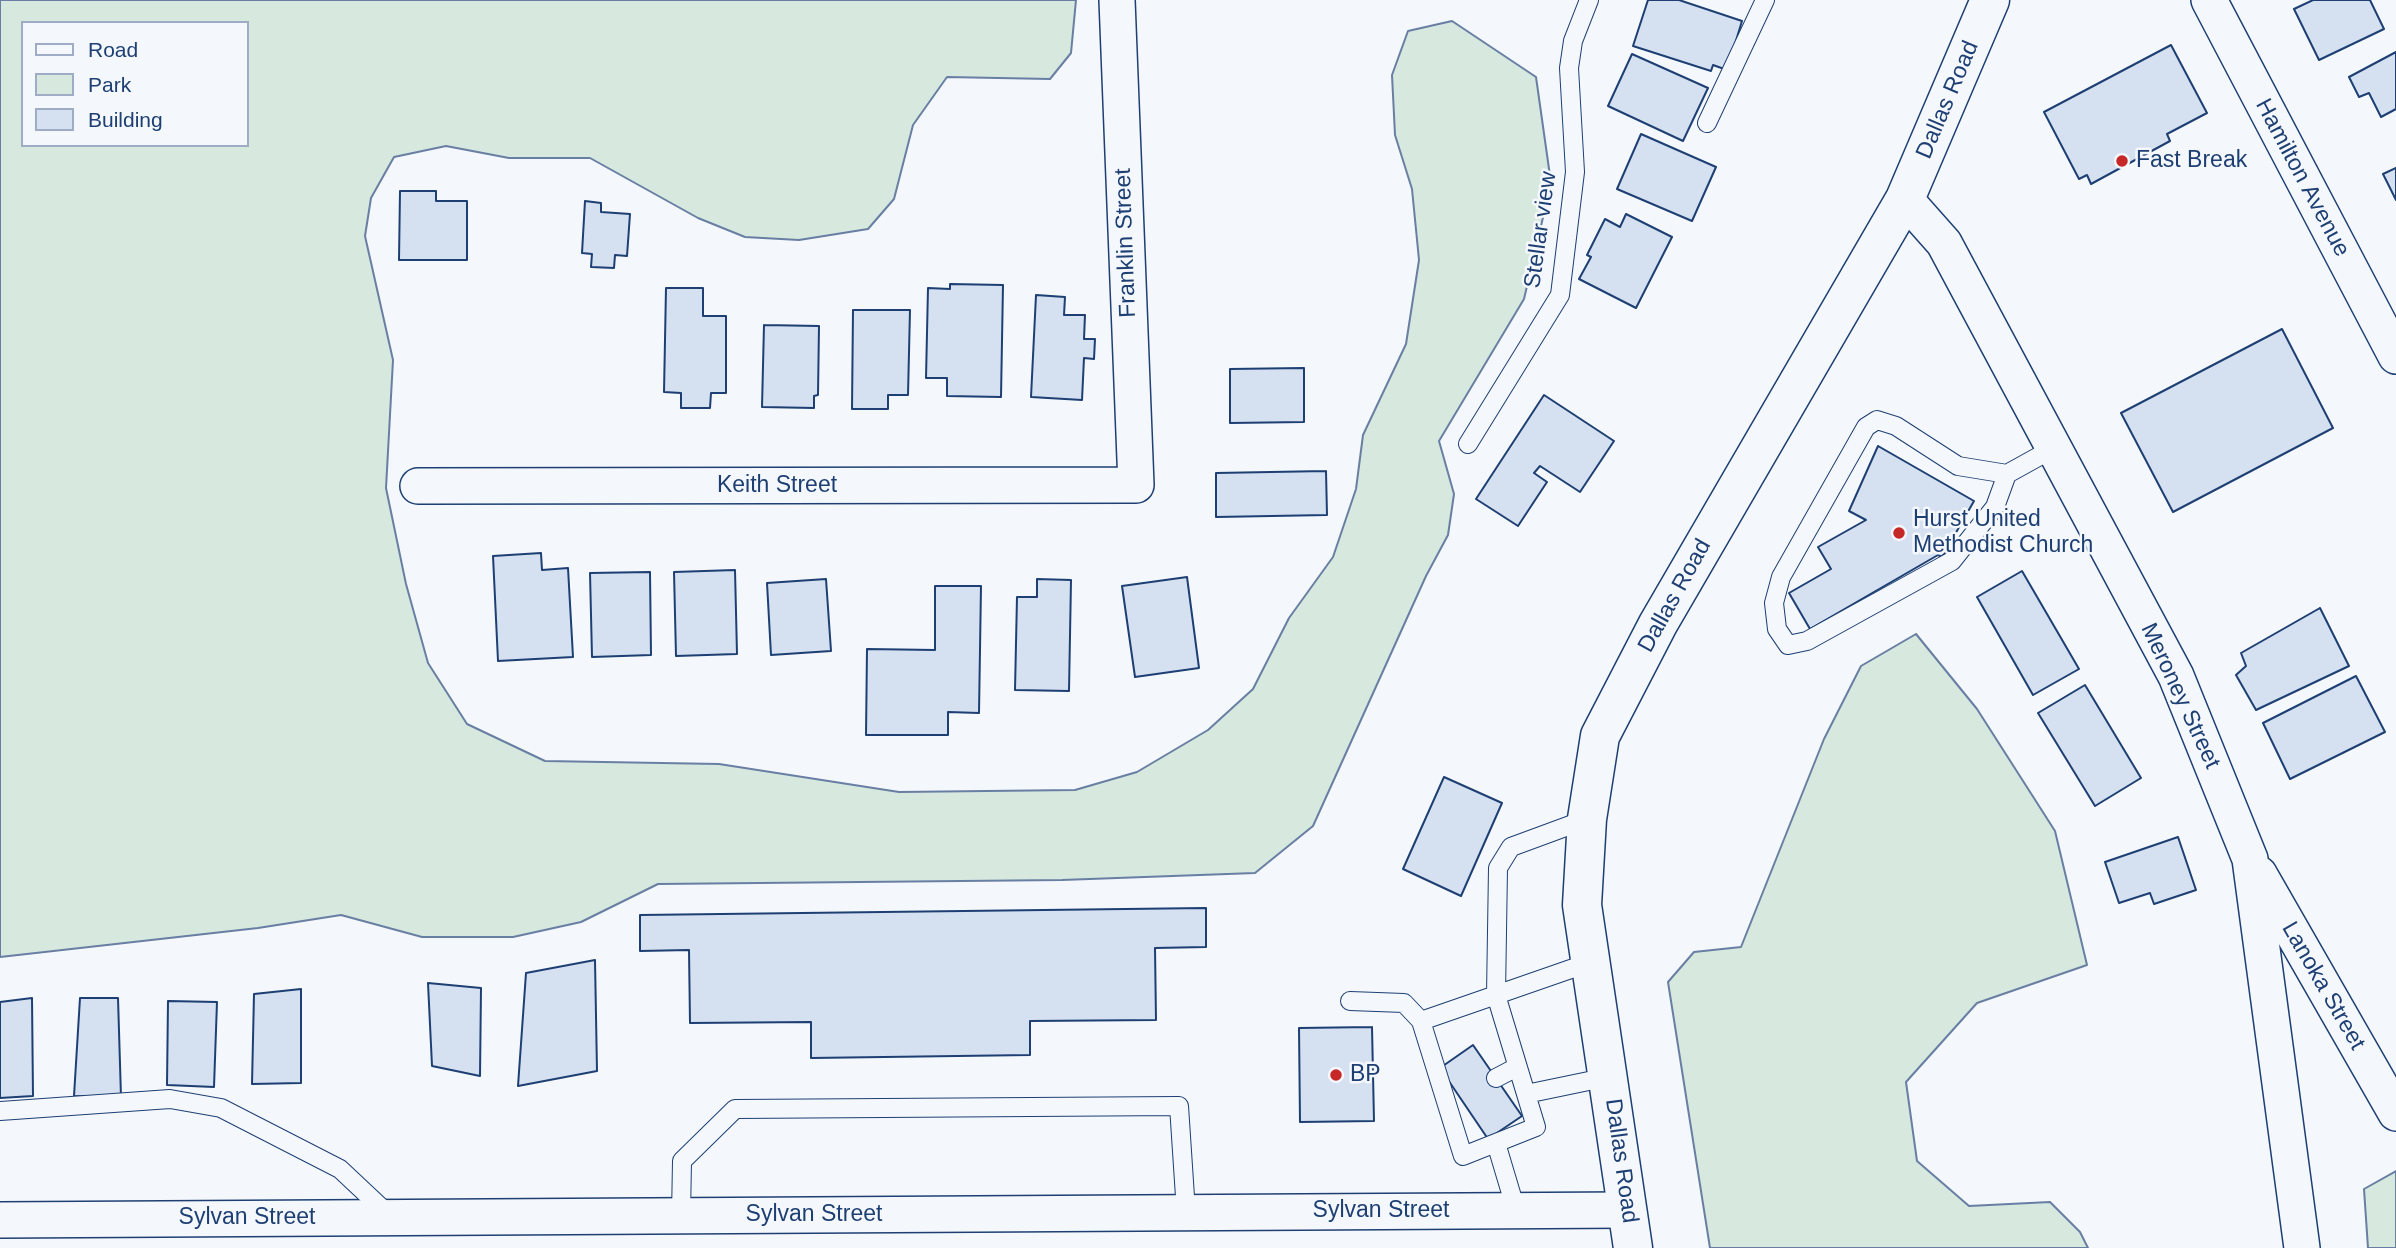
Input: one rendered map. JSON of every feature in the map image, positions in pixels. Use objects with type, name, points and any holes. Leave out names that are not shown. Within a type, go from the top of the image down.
[{"type":"street","name":"Franklin Street","points":[[1117,0],[1136,485]]},
{"type":"street","name":"Dallas Road","points":[[1633,1248],[1582,905],[1587,818],[1600,736],[1658,624],[1905,199],[1990,0]]},
{"type":"street","name":"Hamilton Avenue","points":[[2209,0],[2396,356]]},
{"type":"street","name":"Meroney Street","points":[[1905,199],[1944,243],[2176,676],[2250,859],[2302,1248]]},
{"type":"street","name":"Keith Street","points":[[418,486],[1136,485]]},
{"type":"street","name":"Lanoka Street","points":[[2250,859],[2396,1113]]},
{"type":"street","name":"Sylvan Street","points":[[0,1220],[1627,1210]]},
{"type":"lane","name":"Stellar view","points":[[1468,444],[1560,295],[1575,172],[1569,68],[1573,41],[1589,0]]},
{"type":"lane","points":[[1706,123],[1765,0]]},
{"type":"lane","points":[[2007,474],[1994,507],[1952,561],[1807,641],[1788,645],[1777,629],[1774,603],[1781,577],[1866,427],[1877,420],[1896,426],[1958,466],[2007,474],[2054,448]]},
{"type":"lane","points":[[1350,1001],[1404,1003],[1421,1021],[1453,1100],[1464,1156],[1536,1127],[1496,995],[1499,868],[1511,847],[1587,818]]},
{"type":"lane","points":[[1421,1021],[1591,962]]},
{"type":"lane","points":[[1496,1078],[1517,1067]]},
{"type":"lane","points":[[1526,1094],[1608,1077]]},
{"type":"lane","points":[[0,1111],[170,1099],[221,1108],[340,1169],[391,1217]]},
{"type":"lane","points":[[681,1216],[682,1161],[734,1109],[1180,1105],[1186,1212]]},
{"type":"lane","points":[[1496,1143],[1516,1210]]},
{"type":"green space","points":[[0,0],[1076,0],[1071,53],[1050,79],[947,77],[913,125],[894,199],[868,229],[799,240],[745,237],[698,218],[590,158],[509,158],[446,146],[394,157],[371,198],[365,236],[393,360],[386,488],[406,584],[428,663],[467,724],[545,761],[719,764],[899,792],[1075,790],[1137,772],[1208,730],[1253,689],[1289,618],[1333,557],[1356,489],[1363,435],[1406,344],[1419,260],[1412,189],[1395,135],[1392,75],[1408,31],[1452,21],[1536,77],[1551,183],[1524,299],[1439,441],[1454,494],[1448,535],[1426,576],[1313,826],[1255,873],[1062,880],[658,884],[581,922],[513,937],[422,937],[341,915],[258,928],[0,957]]},
{"type":"green space","points":[[1916,634],[1977,709],[2055,831],[2087,965],[1977,1003],[1906,1082],[1917,1161],[1969,1206],[2050,1202],[2080,1232],[2088,1248],[1710,1248],[1668,982],[1694,952],[1741,947],[1824,739],[1861,666]]},
{"type":"green space","points":[[2396,1171],[2396,1248],[2368,1248],[2364,1189]]},
{"type":"building","points":[[1648,0],[1679,0],[1742,21],[1727,70],[1713,65],[1711,71],[1633,46]]},
{"type":"building","points":[[2313,0],[2370,0],[2384,29],[2319,60],[2294,9]]},
{"type":"building","points":[[2171,45],[2207,113],[2167,134],[2170,141],[2091,184],[2087,175],[2079,179],[2044,112]]},
{"type":"building","points":[[2396,52],[2396,109],[2381,117],[2369,93],[2359,97],[2349,77]]},
{"type":"building","points":[[1632,54],[1708,88],[1683,141],[1608,106]]},
{"type":"building","points":[[1641,134],[1716,167],[1692,221],[1617,189]]},
{"type":"building","points":[[2396,168],[2396,200],[2383,174]]},
{"type":"building","points":[[400,191],[436,191],[436,201],[467,201],[467,260],[399,260]]},
{"type":"building","points":[[585,201],[601,203],[601,212],[630,214],[627,256],[615,255],[614,268],[591,267],[592,254],[582,253]]},
{"type":"building","points":[[1626,214],[1672,237],[1636,308],[1579,279],[1591,257],[1587,255],[1605,219],[1620,227]]},
{"type":"building","points":[[950,284],[1003,285],[1001,397],[947,396],[947,378],[926,378],[928,288],[950,289]]},
{"type":"building","points":[[666,288],[703,288],[703,316],[726,316],[726,393],[711,393],[710,408],[681,408],[681,393],[664,392]]},
{"type":"building","points":[[1036,295],[1065,297],[1064,315],[1085,315],[1084,339],[1095,339],[1094,359],[1084,358],[1082,400],[1031,397]]},
{"type":"building","points":[[853,310],[910,310],[908,395],[888,395],[888,409],[852,409]]},
{"type":"building","points":[[764,325],[819,326],[818,395],[814,396],[814,408],[762,407]]},
{"type":"building","points":[[2282,329],[2333,428],[2173,512],[2121,413]]},
{"type":"building","points":[[1304,368],[1304,422],[1230,423],[1230,369]]},
{"type":"building","points":[[1544,395],[1614,441],[1580,492],[1540,466],[1534,473],[1547,482],[1518,526],[1476,499]]},
{"type":"building","name":"Hurst United Methodist Church","points":[[1878,446],[1974,501],[1942,557],[1938,555],[1810,629],[1789,593],[1831,569],[1818,547],[1866,520],[1849,511]]},
{"type":"building","points":[[1326,471],[1327,515],[1216,517],[1216,473]]},
{"type":"building","points":[[541,553],[542,570],[568,568],[573,657],[498,661],[493,556]]},
{"type":"building","points":[[735,570],[737,654],[676,656],[674,572]]},
{"type":"building","points":[[2022,571],[2079,669],[2033,695],[1977,597]]},
{"type":"building","points":[[650,572],[651,655],[592,657],[590,573]]},
{"type":"building","points":[[1187,577],[1199,668],[1135,677],[1122,586]]},
{"type":"building","points":[[826,579],[831,651],[771,655],[767,583]]},
{"type":"building","points":[[1037,579],[1071,580],[1069,691],[1015,690],[1017,597],[1037,597]]},
{"type":"building","points":[[935,586],[981,586],[979,713],[948,712],[948,735],[866,735],[867,649],[935,650]]},
{"type":"building","points":[[2320,608],[2349,666],[2256,710],[2236,675],[2246,666],[2241,653]]},
{"type":"building","points":[[2356,676],[2385,732],[2290,779],[2263,723]]},
{"type":"building","points":[[2085,685],[2141,778],[2095,806],[2038,713]]},
{"type":"building","points":[[1444,777],[1502,803],[1461,896],[1403,869]]},
{"type":"building","points":[[2178,837],[2196,890],[2154,904],[2150,893],[2119,903],[2105,862]]},
{"type":"building","points":[[1206,908],[1206,947],[1155,948],[1156,1020],[1030,1021],[1030,1055],[811,1058],[811,1022],[690,1023],[689,950],[640,951],[640,915]]},
{"type":"building","points":[[595,960],[597,1071],[518,1086],[526,973]]},
{"type":"building","points":[[428,983],[481,988],[480,1076],[432,1066]]},
{"type":"building","points":[[301,989],[301,1083],[252,1084],[254,994]]},
{"type":"building","points":[[32,998],[33,1096],[0,1098],[0,1002]]},
{"type":"building","points":[[80,998],[118,998],[121,1097],[74,1096]]},
{"type":"building","points":[[168,1001],[217,1002],[214,1087],[167,1085]]},
{"type":"building","name":"BP","points":[[1372,1027],[1374,1121],[1300,1122],[1299,1028]]},
{"type":"building","name":"BP","points":[[1473,1045],[1522,1116],[1488,1139],[1440,1068]]},
{"type":"place","name":"Fast Break","points":[[2122,161]]},
{"type":"place","name":"Hurst United Methodist Church","points":[[1899,533]]},
{"type":"place","name":"BP","points":[[1336,1075]]}]
